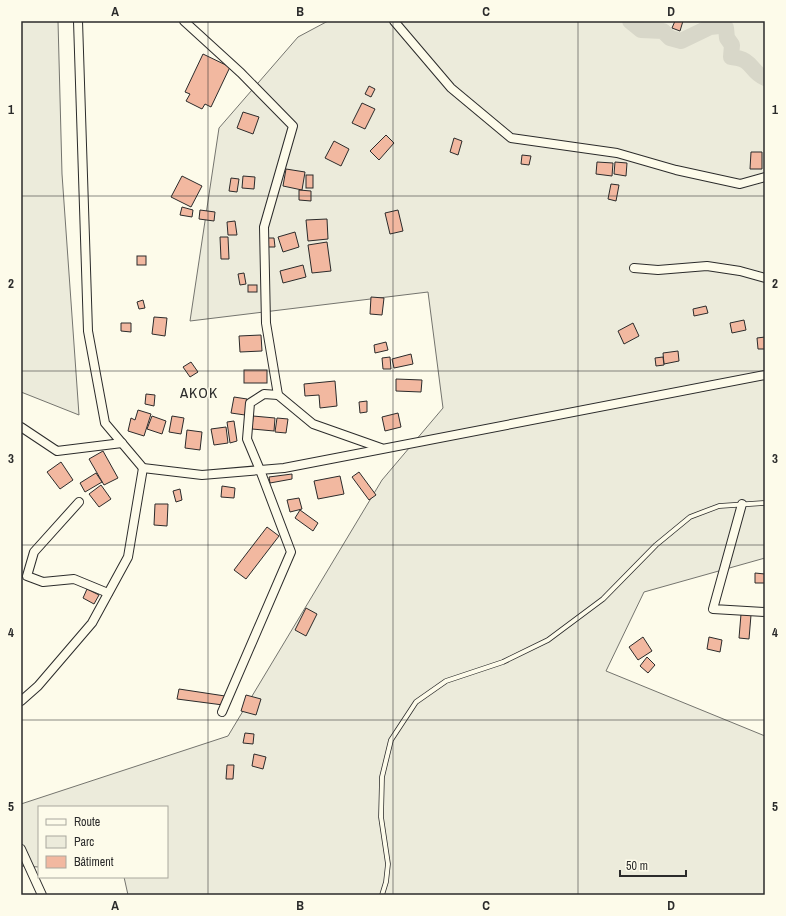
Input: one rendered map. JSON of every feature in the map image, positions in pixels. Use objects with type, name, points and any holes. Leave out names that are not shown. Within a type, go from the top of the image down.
[{"type":"street","points":[[78,21],[88,331],[106,423],[143,468],[202,475],[284,468],[765,375]]},
{"type":"street","points":[[184,21],[241,73],[293,126],[264,227],[266,323],[278,395]]},
{"type":"street","points":[[394,21],[451,88],[511,138],[618,153],[676,170],[740,184],[765,177]]},
{"type":"street","points":[[634,268],[658,270],[707,266],[740,271],[765,278]]},
{"type":"street","points":[[222,712],[291,552],[247,439],[250,403],[264,394],[278,395],[312,424],[383,449]]},
{"type":"street","points":[[21,427],[58,451],[122,444]]},
{"type":"street","points":[[21,702],[38,686],[92,623],[128,557],[143,468]]},
{"type":"street","points":[[79,502],[34,552],[27,576],[43,582],[74,579],[108,593]]},
{"type":"street","points":[[742,504],[712,609],[765,612]]},
{"type":"street","points":[[21,849],[24,865],[42,895]]},
{"type":"lane","points":[[382,895],[386,882],[388,864],[381,817],[382,777],[391,740],[416,702],[446,681],[503,662],[548,640],[603,599],[656,545],[690,517],[719,506],[765,503]]},
{"type":"green space","points":[[21,21],[58,21],[62,174],[79,415],[21,392]]},
{"type":"green space","points":[[328,21],[765,21],[765,558],[644,592],[606,671],[765,736],[765,895],[128,895],[124,878],[168,878],[168,806],[38,806],[38,867],[21,866],[21,804],[228,736],[382,480],[443,408],[428,292],[190,321],[219,128],[298,37]]},
{"type":"building","points":[[675,21],[683,21],[680,31],[672,28]]},
{"type":"building","points":[[203,54],[230,67],[211,107],[205,104],[202,109],[186,101],[190,94],[185,92]]},
{"type":"building","points":[[369,86],[375,89],[371,97],[365,94]]},
{"type":"building","points":[[362,103],[375,109],[365,129],[352,123]]},
{"type":"building","points":[[243,112],[259,117],[253,134],[237,128]]},
{"type":"building","points":[[386,135],[394,143],[379,160],[370,151]]},
{"type":"building","points":[[454,138],[462,141],[458,155],[450,152]]},
{"type":"building","points":[[334,141],[349,149],[341,166],[325,158]]},
{"type":"building","points":[[751,152],[762,152],[762,169],[750,169]]},
{"type":"building","points":[[522,155],[531,156],[529,165],[521,164]]},
{"type":"building","points":[[597,162],[613,163],[612,176],[596,174]]},
{"type":"building","points":[[615,162],[627,163],[626,176],[614,174]]},
{"type":"building","points":[[286,169],[305,172],[302,190],[283,186]]},
{"type":"building","points":[[306,175],[313,175],[313,188],[306,188]]},
{"type":"building","points":[[182,176],[202,186],[191,207],[171,197]]},
{"type":"building","points":[[243,176],[255,177],[254,189],[242,188]]},
{"type":"building","points":[[231,178],[239,179],[237,192],[229,191]]},
{"type":"building","points":[[611,184],[619,185],[616,201],[608,199]]},
{"type":"building","points":[[299,190],[311,191],[311,201],[299,200]]},
{"type":"building","points":[[182,207],[193,210],[192,217],[180,215]]},
{"type":"building","points":[[200,210],[215,212],[214,221],[199,219]]},
{"type":"building","points":[[398,210],[403,231],[390,234],[385,213]]},
{"type":"building","points":[[327,219],[328,239],[308,241],[306,220]]},
{"type":"building","points":[[235,221],[237,235],[228,235],[227,222]]},
{"type":"building","points":[[295,232],[299,247],[283,252],[278,237]]},
{"type":"building","points":[[220,237],[228,237],[229,259],[221,259]]},
{"type":"building","points":[[267,238],[274,238],[275,247],[268,247]]},
{"type":"building","points":[[327,242],[331,271],[312,273],[308,245]]},
{"type":"building","points":[[137,256],[146,256],[146,265],[137,265]]},
{"type":"building","points":[[303,265],[306,277],[283,283],[280,271]]},
{"type":"building","points":[[244,273],[246,284],[240,285],[238,274]]},
{"type":"building","points":[[248,285],[257,285],[257,292],[248,292]]},
{"type":"building","points":[[371,297],[384,298],[382,315],[370,314]]},
{"type":"building","points":[[143,300],[145,308],[139,309],[137,302]]},
{"type":"building","points":[[706,306],[708,313],[694,316],[693,309]]},
{"type":"building","points":[[154,317],[167,318],[165,336],[152,334]]},
{"type":"building","points":[[744,320],[746,330],[732,333],[730,323]]},
{"type":"building","points":[[121,323],[131,323],[131,332],[121,331]]},
{"type":"building","points":[[633,323],[639,336],[624,344],[618,331]]},
{"type":"building","points":[[261,335],[262,351],[240,352],[239,336]]},
{"type":"building","points":[[765,337],[765,349],[758,349],[757,338]]},
{"type":"building","points":[[386,342],[388,350],[375,353],[374,345]]},
{"type":"building","points":[[678,351],[679,361],[664,364],[663,353]]},
{"type":"building","points":[[411,354],[413,364],[394,368],[392,359]]},
{"type":"building","points":[[390,357],[391,369],[383,369],[382,358]]},
{"type":"building","points":[[663,357],[664,365],[656,366],[655,358]]},
{"type":"building","points":[[191,362],[198,372],[190,377],[183,367]]},
{"type":"building","points":[[244,370],[267,370],[267,383],[244,383]]},
{"type":"building","points":[[396,379],[422,380],[421,392],[396,391]]},
{"type":"building","points":[[335,381],[337,406],[320,408],[319,395],[305,396],[304,384]]},
{"type":"building","points":[[146,394],[155,395],[154,406],[145,404]]},
{"type":"building","points":[[234,397],[247,399],[245,415],[231,413]]},
{"type":"building","points":[[367,401],[367,412],[360,413],[359,402]]},
{"type":"building","points":[[138,410],[151,414],[144,436],[128,431],[131,418],[135,420]]},
{"type":"building","points":[[398,413],[401,427],[385,431],[382,417]]},
{"type":"building","points":[[152,416],[166,421],[162,434],[147,429]]},
{"type":"building","points":[[172,416],[184,418],[181,434],[169,432]]},
{"type":"building","points":[[253,416],[275,418],[274,431],[252,429]]},
{"type":"building","points":[[277,418],[288,419],[286,433],[275,432]]},
{"type":"building","points":[[234,421],[237,441],[230,443],[227,422]]},
{"type":"building","points":[[226,427],[228,443],[214,445],[211,429]]},
{"type":"building","points":[[187,430],[202,432],[200,450],[185,448]]},
{"type":"building","points":[[103,451],[118,478],[104,485],[89,459]]},
{"type":"building","points":[[61,462],[73,480],[60,489],[47,472]]},
{"type":"building","points":[[359,472],[376,495],[369,500],[352,477]]},
{"type":"building","points":[[96,473],[102,482],[85,492],[80,483]]},
{"type":"building","points":[[292,474],[292,479],[270,483],[269,477]]},
{"type":"building","points":[[340,476],[344,494],[318,499],[314,481]]},
{"type":"building","points":[[101,485],[111,499],[99,507],[89,494]]},
{"type":"building","points":[[222,486],[235,488],[234,498],[221,497]]},
{"type":"building","points":[[180,489],[182,500],[176,502],[173,491]]},
{"type":"building","points":[[299,498],[302,509],[290,512],[287,500]]},
{"type":"building","points":[[155,504],[168,504],[167,526],[154,525]]},
{"type":"building","points":[[300,510],[318,523],[313,531],[295,518]]},
{"type":"building","points":[[267,527],[279,536],[246,579],[234,570]]},
{"type":"building","points":[[755,573],[765,574],[765,583],[755,583]]},
{"type":"building","points":[[87,589],[99,595],[94,604],[83,598]]},
{"type":"building","points":[[306,608],[317,614],[306,636],[295,630]]},
{"type":"building","points":[[741,614],[751,615],[749,639],[739,638]]},
{"type":"building","points":[[643,637],[652,651],[638,660],[629,647]]},
{"type":"building","points":[[709,637],[722,640],[720,652],[707,649]]},
{"type":"building","points":[[647,657],[655,665],[648,673],[640,666]]},
{"type":"building","points":[[179,689],[225,696],[223,705],[177,699]]},
{"type":"building","points":[[246,695],[261,699],[256,715],[241,711]]},
{"type":"building","points":[[245,733],[254,734],[253,744],[243,743]]},
{"type":"building","points":[[254,754],[266,757],[263,769],[252,766]]},
{"type":"building","points":[[227,765],[234,765],[233,779],[226,779]]},
{"type":"waterway","points":[[630,21],[641,30],[663,31],[670,38],[681,41],[710,27],[719,26],[726,28],[727,38],[732,45],[731,57],[744,60],[756,72],[765,78]]},
{"type":"district","name":"AKOK","points":[[199,392]]}]
